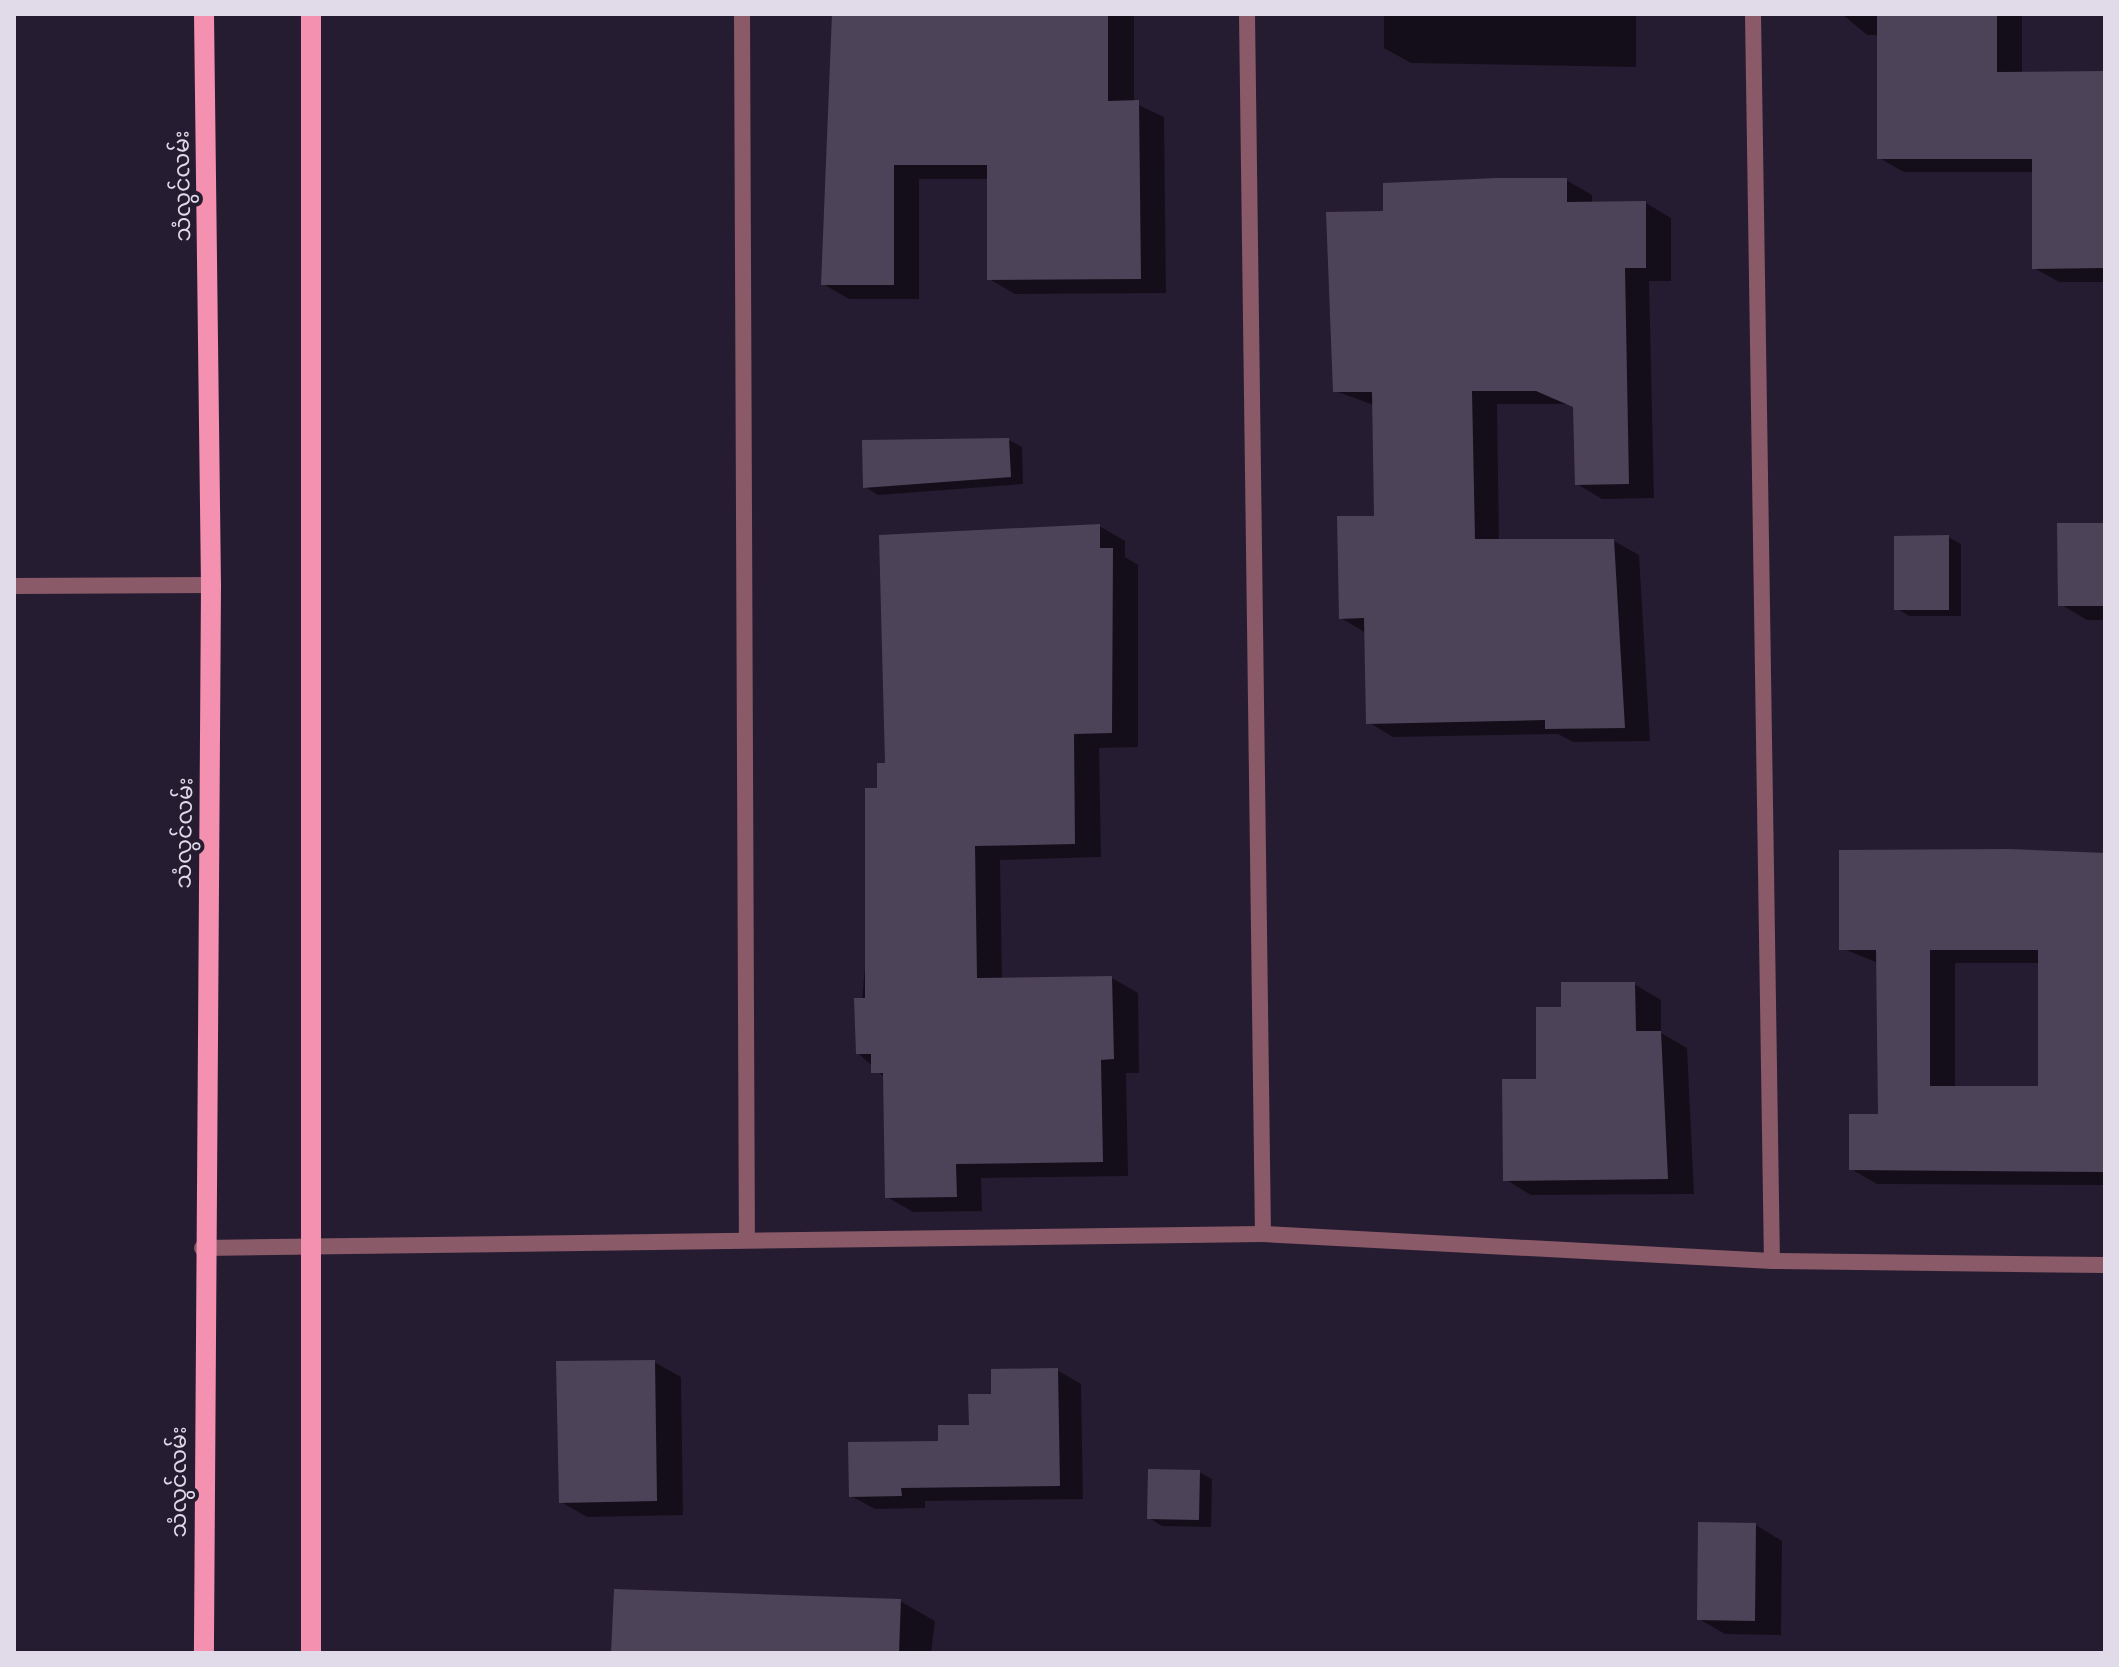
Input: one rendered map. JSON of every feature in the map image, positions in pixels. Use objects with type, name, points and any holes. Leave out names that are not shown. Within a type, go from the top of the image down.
[{"type":"main road","name":"သံလွင်လမ်း","points":[[204,14],[211,585],[202,1248],[204,1653]]},
{"type":"main road","points":[[311,14],[311,1653]]},
{"type":"street","points":[[742,14],[747,1240]]},
{"type":"street","points":[[1247,14],[1263,1234]]},
{"type":"street","points":[[1753,14],[1772,1261]]},
{"type":"street","points":[[14,586],[211,585]]},
{"type":"street","points":[[202,1248],[1263,1234],[1772,1261],[2105,1265]]},
{"type":"building","points":[[832,14],[1108,14],[1108,101],[1139,100],[1141,279],[987,280],[987,165],[894,165],[894,285],[821,285]]},
{"type":"building","points":[[1877,14],[1997,14],[1997,72],[2105,71],[2105,268],[2032,269],[2032,159],[1877,159]]},
{"type":"building","points":[[1567,178],[1567,202],[1646,201],[1646,268],[1625,268],[1629,484],[1575,485],[1573,407],[1536,391],[1472,391],[1475,539],[1614,539],[1625,728],[1545,729],[1545,720],[1366,724],[1364,618],[1339,619],[1337,516],[1374,516],[1372,392],[1333,392],[1326,212],[1383,211],[1383,183]]},
{"type":"building","points":[[1009,438],[1011,477],[863,488],[862,440]]},
{"type":"building","points":[[2057,523],[2105,523],[2105,606],[2058,606]]},
{"type":"building","points":[[1100,524],[1100,548],[1113,548],[1112,733],[1074,734],[1075,844],[975,846],[977,978],[1112,976],[1114,1059],[1101,1060],[1103,1162],[956,1164],[957,1197],[885,1198],[883,1073],[871,1073],[871,1054],[856,1054],[854,998],[865,998],[865,788],[877,788],[877,763],[885,763],[879,535]]},
{"type":"building","points":[[1949,535],[1949,610],[1894,610],[1894,536]]},
{"type":"building","points":[[2008,849],[2105,853],[2105,1172],[1849,1170],[1849,1114],[1878,1114],[1876,950],[1839,950],[1839,850]],"holes":[[[1930,950],[2038,950],[2038,1086],[1930,1086]]]},
{"type":"building","points":[[1561,982],[1635,982],[1636,1031],[1661,1031],[1668,1179],[1503,1181],[1502,1079],[1536,1079],[1536,1007],[1561,1007]]},
{"type":"building","points":[[655,1360],[657,1501],[559,1503],[556,1361]]},
{"type":"building","points":[[1058,1368],[1060,1486],[901,1488],[902,1496],[849,1497],[848,1442],[938,1441],[938,1425],[969,1425],[968,1394],[991,1394],[991,1369]]},
{"type":"building","points":[[1148,1469],[1200,1470],[1199,1520],[1147,1519]]},
{"type":"building","points":[[1698,1522],[1756,1523],[1755,1621],[1697,1620]]},
{"type":"building","points":[[614,1589],[901,1599],[899,1653],[611,1653]]}]
